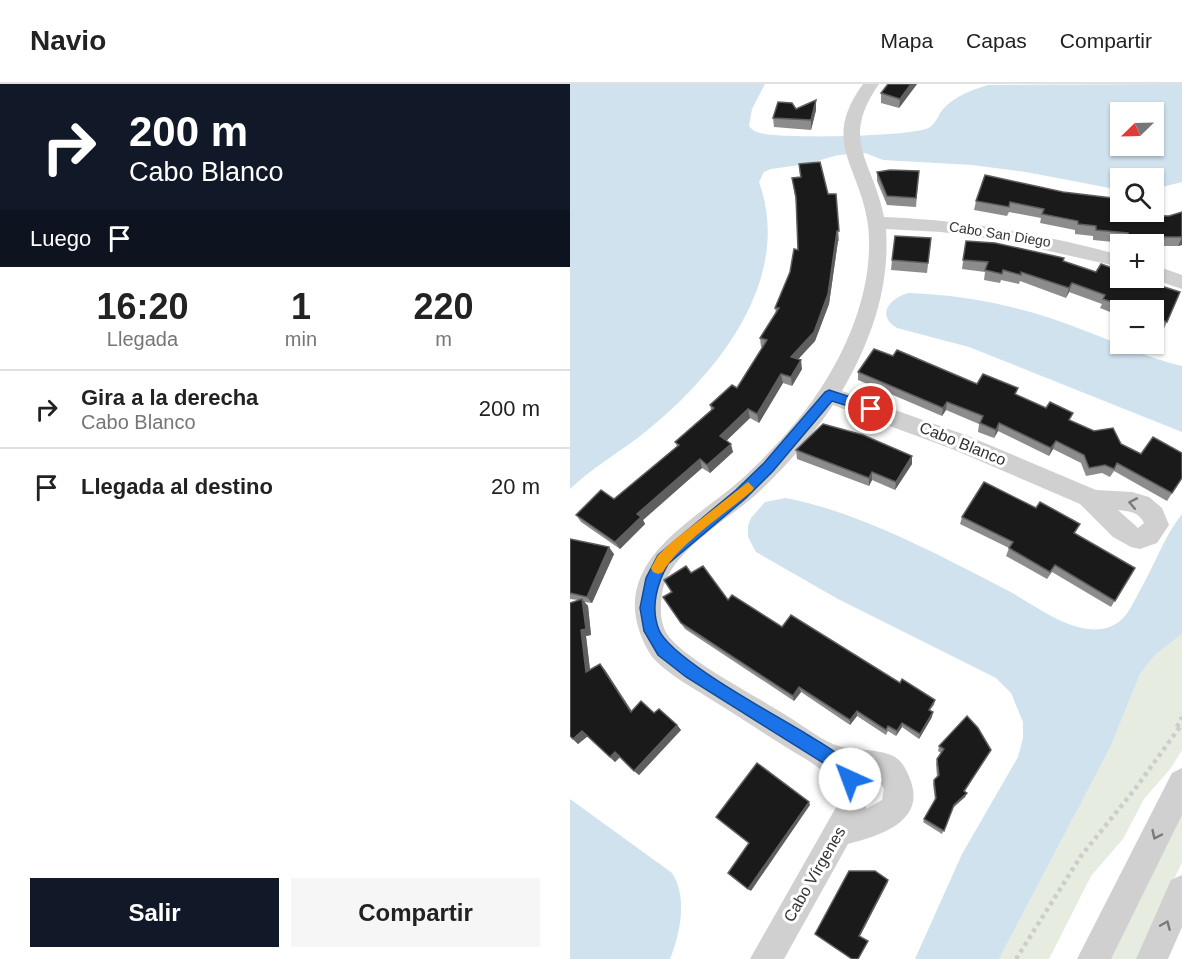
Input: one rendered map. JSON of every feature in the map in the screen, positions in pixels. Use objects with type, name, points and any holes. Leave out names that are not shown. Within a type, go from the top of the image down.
[{"type":"street","name":"Cabo Vírgenes","points":[[766,959],[853,806],[855,791],[850,779],[831,758],[692,672],[663,650],[652,631],[647,608],[653,578],[663,560],[741,494],[769,467],[829,395],[845,367],[870,301],[876,273],[877,223],[857,163],[850,131],[851,118],[858,102],[871,84]]},
{"type":"street","name":"Cabo San Diego","points":[[877,223],[975,228],[1054,242],[1110,258]]},
{"type":"street","points":[[1164,270],[1182,269]]},
{"type":"street","points":[[1164,274],[1182,282]]},
{"type":"street","name":"Cabo Blanco","points":[[829,395],[967,444],[1093,500]]},
{"type":"street","points":[[831,758],[887,768],[898,785],[900,795],[898,804],[885,816],[839,831]]},
{"type":"street","points":[[1093,959],[1114,923],[1182,783]]},
{"type":"street","points":[[1152,959],[1182,891]]},
{"type":"path","points":[[1173,736],[1182,717]]},
{"type":"path","points":[[1016,959],[1081,856],[1135,789],[1182,724]]},
{"type":"shaded area","points":[[1182,634],[1182,750],[1171,768],[1144,799],[1123,839],[1091,876],[1049,959],[999,959],[1111,746],[1140,674],[1156,654]]},
{"type":"shaded area","points":[[1182,810],[1182,862],[1138,959],[1110,959]]},
{"type":"water","points":[[570,84],[765,84],[752,109],[749,126],[754,131],[773,135],[819,136],[901,133],[930,127],[953,100],[988,85],[1182,84],[1182,182],[1164,186],[1164,168],[1110,168],[1110,188],[1026,172],[972,165],[883,160],[865,153],[838,155],[807,164],[764,172],[759,182],[767,219],[766,256],[756,291],[740,325],[719,357],[694,387],[639,437],[570,489]]},
{"type":"water","points":[[931,294],[1020,309],[1110,341],[1110,354],[1144,354],[1182,366],[1182,432],[969,347],[897,328],[890,323],[886,312],[891,302],[902,295]]},
{"type":"water","points":[[786,498],[842,513],[898,536],[1005,589],[1059,620],[1089,629],[1106,628],[1116,624],[1131,608],[1169,533],[1182,514],[1182,634],[1156,654],[1140,674],[1111,746],[999,959],[915,959],[962,854],[1018,757],[1023,738],[1023,722],[1011,693],[996,678],[838,599],[756,552],[748,537],[751,518],[765,502]]},
{"type":"water","points":[[570,799],[672,873],[680,893],[681,916],[670,959],[570,959]]},
{"type":"building","points":[[888,84],[911,84],[900,99],[881,93]]},
{"type":"building","points":[[816,100],[811,120],[773,118],[778,102],[792,103],[796,109]]},
{"type":"building","points":[[820,162],[828,194],[836,194],[839,231],[837,231],[828,294],[814,332],[791,357],[801,360],[791,377],[781,374],[757,414],[748,409],[720,436],[731,444],[707,465],[700,459],[637,514],[641,517],[615,542],[576,515],[601,490],[614,499],[679,445],[675,442],[714,408],[710,405],[732,385],[737,388],[767,340],[760,338],[779,308],[775,308],[790,272],[794,249],[798,250],[796,197],[792,178],[801,177],[799,164]]},
{"type":"building","points":[[919,171],[916,198],[887,196],[877,172]]},
{"type":"building","points":[[985,175],[1063,192],[1110,198],[1110,222],[1164,222],[1164,216],[1182,212],[1182,237],[1096,230],[1096,226],[1078,224],[1078,221],[1042,214],[1044,209],[1010,202],[1009,207],[976,201]]},
{"type":"building","points":[[895,236],[931,238],[928,263],[892,260]]},
{"type":"building","points":[[966,241],[995,243],[1064,258],[1063,261],[1096,272],[1101,264],[1110,267],[1110,288],[1164,287],[1180,292],[1167,322],[1164,321],[1164,300],[1110,301],[1103,299],[1105,295],[1072,283],[1069,288],[1021,272],[1021,275],[1003,270],[1002,274],[985,270],[988,262],[963,260]]},
{"type":"building","points":[[874,349],[893,356],[897,350],[977,384],[983,374],[1018,388],[1015,394],[1046,408],[1050,402],[1073,413],[1069,420],[1094,431],[1113,428],[1121,444],[1141,454],[1153,437],[1182,453],[1182,478],[1172,493],[1117,463],[1114,469],[1105,465],[1089,468],[1084,455],[1056,441],[1051,448],[999,423],[996,430],[980,423],[983,416],[947,402],[943,408],[858,372]]},
{"type":"building","points":[[823,424],[863,435],[912,456],[896,482],[872,472],[869,478],[796,450]]},
{"type":"building","points":[[984,482],[1036,508],[1040,502],[1080,524],[1074,533],[1135,568],[1115,601],[1055,565],[1050,572],[1009,548],[1013,542],[962,517]]},
{"type":"building","points":[[570,539],[609,547],[587,597],[570,593]]},
{"type":"building","points":[[686,566],[691,573],[703,566],[728,600],[732,595],[782,627],[791,615],[900,683],[902,679],[935,700],[929,710],[933,712],[920,734],[902,723],[897,731],[888,726],[886,730],[857,711],[850,720],[799,687],[793,696],[681,623],[663,597],[672,592],[664,580]]},
{"type":"building","points":[[582,599],[586,629],[581,630],[586,672],[600,664],[631,712],[641,701],[654,713],[659,709],[677,725],[634,771],[615,752],[610,757],[582,731],[573,739],[570,736],[570,603]]},
{"type":"building","points":[[967,716],[978,728],[991,750],[964,791],[967,793],[954,805],[944,831],[924,819],[936,798],[934,780],[939,775],[937,759],[944,749],[939,746]]},
{"type":"building","points":[[757,763],[809,802],[748,889],[728,873],[749,843],[716,817]]},
{"type":"building","points":[[849,871],[875,871],[888,880],[859,936],[868,941],[858,959],[852,959],[815,934]]},
{"type":"slow traffic","points":[[658,568],[678,545],[748,488]]},
{"type":"route","points":[[850,779],[831,758],[692,672],[663,650],[652,631],[647,608],[653,578],[663,560],[741,494],[769,467],[829,395],[871,409]]}]
